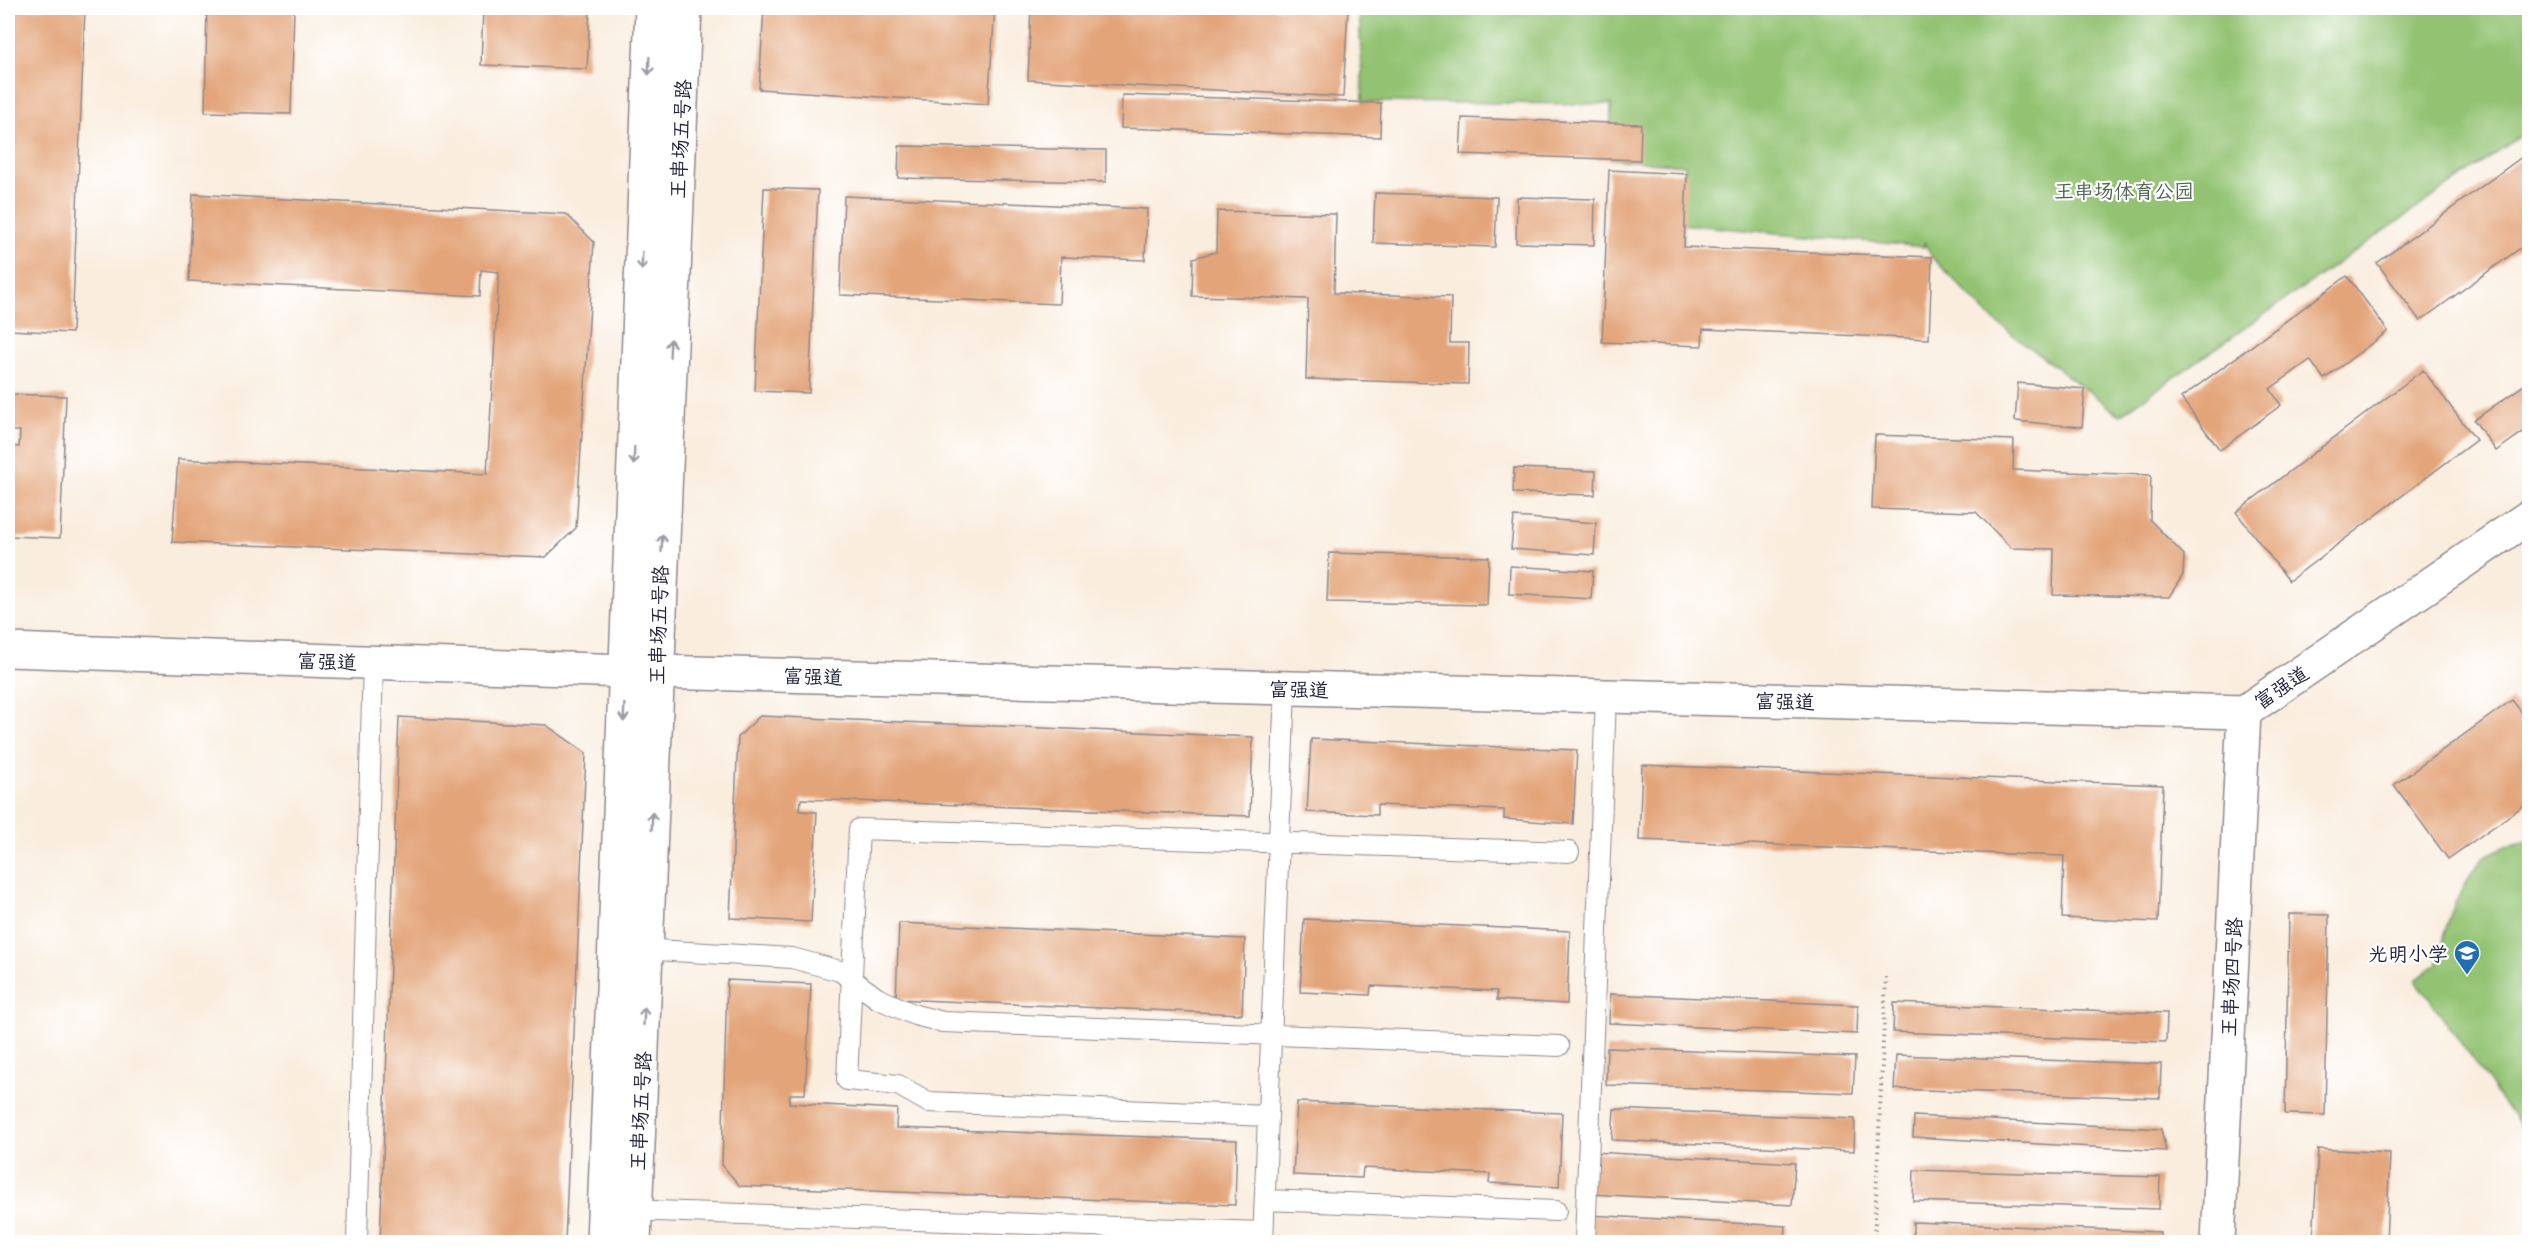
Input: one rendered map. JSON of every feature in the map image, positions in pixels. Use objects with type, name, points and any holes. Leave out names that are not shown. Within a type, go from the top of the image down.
[{"type":"street","name":"王串场五号路","points":[[603,1242],[624,1221],[641,671],[652,8]]},
{"type":"street","name":"王串场五号路","points":[[641,671],[685,8]]},
{"type":"street","name":"富强道","points":[[8,650],[374,663],[1285,689],[2244,712],[2529,516]]},
{"type":"street","name":"王串场四号路","points":[[2218,1242],[2244,712]]},
{"type":"lane","points":[[357,1242],[374,663]]},
{"type":"lane","points":[[624,1221],[1263,1237],[1285,689]]},
{"type":"lane","points":[[1585,1242],[1606,697]]},
{"type":"lane","points":[[1268,1116],[928,1102],[898,1085],[847,1080],[859,829],[1569,852]]},
{"type":"lane","points":[[632,948],[792,958],[840,971],[886,1002],[915,1015],[943,1022],[1559,1046]]},
{"type":"lane","points":[[1265,1200],[1556,1211]]},
{"type":"path","points":[[1874,1242],[1886,977]]},
{"type":"green space","name":"王串场体育公园","points":[[1359,8],[2529,8],[2529,130],[2120,415],[1992,319],[1932,257],[1924,242],[1924,247],[1681,224],[1685,165],[1611,159],[1611,104],[1363,102]]},
{"type":"green space","points":[[2529,841],[2529,1139],[2416,980],[2438,963],[2444,933],[2455,903],[2474,869],[2487,855],[2506,846]]},
{"type":"building","points":[[8,8],[85,8],[72,333],[8,330]]},
{"type":"building","points":[[207,8],[294,8],[291,114],[205,112]]},
{"type":"building","points":[[483,8],[590,8],[587,69],[481,65]]},
{"type":"building","points":[[764,8],[995,8],[988,104],[759,89]]},
{"type":"building","points":[[1031,8],[1348,8],[1343,97],[1028,80]]},
{"type":"building","points":[[1122,95],[1381,103],[1380,137],[1121,128]]},
{"type":"building","points":[[1462,118],[1641,124],[1640,160],[1460,154]]},
{"type":"building","points":[[899,146],[1106,150],[1106,182],[898,178]]},
{"type":"building","points":[[2530,151],[2530,241],[2420,321],[2377,263]]},
{"type":"building","points":[[1609,170],[1687,174],[1684,247],[1932,257],[1929,339],[1703,329],[1702,346],[1602,342]]},
{"type":"building","points":[[764,188],[818,190],[809,393],[755,391]]},
{"type":"building","points":[[1375,193],[1497,197],[1495,247],[1373,243]]},
{"type":"building","points":[[193,194],[566,214],[594,242],[576,528],[546,557],[172,542],[178,459],[487,474],[499,272],[481,270],[480,296],[189,281]]},
{"type":"building","points":[[844,196],[1147,209],[1145,260],[1061,257],[1059,304],[840,295]]},
{"type":"building","points":[[1517,197],[1595,199],[1594,245],[1516,243]]},
{"type":"building","points":[[1217,211],[1336,214],[1334,293],[1451,297],[1450,343],[1469,343],[1468,384],[1306,379],[1308,299],[1192,296],[1193,258],[1216,252]]},
{"type":"building","points":[[2347,276],[2388,331],[2324,379],[2310,360],[2270,389],[2281,405],[2220,450],[2181,398]]},
{"type":"building","points":[[2423,370],[2476,440],[2289,581],[2236,512]]},
{"type":"building","points":[[2530,381],[2530,427],[2496,451],[2474,420]]},
{"type":"building","points":[[2018,383],[2085,389],[2082,427],[2015,421]]},
{"type":"building","points":[[8,394],[66,396],[60,538],[8,536],[8,446],[19,447],[20,431],[8,431]]},
{"type":"building","points":[[1875,435],[2014,440],[2013,470],[2151,475],[2150,520],[2184,555],[2183,575],[2169,597],[2053,595],[2054,549],[2011,548],[1976,512],[1872,509]]},
{"type":"building","points":[[1514,468],[1596,471],[1595,495],[1513,493]]},
{"type":"building","points":[[1514,517],[1596,523],[1594,555],[1511,549]]},
{"type":"building","points":[[1329,553],[1489,557],[1487,605],[1327,602]]},
{"type":"building","points":[[1510,566],[1593,571],[1591,599],[1509,594]]},
{"type":"building","points":[[2512,700],[2530,723],[2530,801],[2448,859],[2394,785]]},
{"type":"building","points":[[760,716],[1253,737],[1250,816],[801,799],[800,811],[817,812],[811,922],[730,918],[738,737]]},
{"type":"building","points":[[399,717],[546,725],[586,753],[565,1242],[380,1242]]},
{"type":"building","points":[[1311,739],[1577,750],[1573,824],[1504,819],[1504,810],[1377,805],[1377,815],[1307,812]]},
{"type":"building","points":[[1642,765],[2163,785],[2158,922],[2062,918],[2064,856],[1639,840]]},
{"type":"building","points":[[2289,914],[2329,915],[2325,1115],[2285,1114]]},
{"type":"building","points":[[1304,919],[1570,931],[1567,1004],[1497,1000],[1497,991],[1371,986],[1370,995],[1300,992]]},
{"type":"building","points":[[899,923],[1245,939],[1242,1014],[896,999]]},
{"type":"building","points":[[727,980],[811,984],[805,1094],[790,1094],[789,1103],[897,1109],[896,1128],[1237,1140],[1235,1205],[740,1186],[722,1165]]},
{"type":"building","points":[[1610,994],[1858,1005],[1857,1034],[1609,1023]]},
{"type":"building","points":[[1894,1003],[2167,1013],[2166,1042],[1893,1032]]},
{"type":"building","points":[[1607,1048],[1855,1057],[1853,1093],[1606,1085]]},
{"type":"building","points":[[1896,1055],[2161,1064],[2160,1098],[1894,1089]]},
{"type":"building","points":[[1297,1102],[1562,1113],[1559,1187],[1489,1183],[1490,1174],[1363,1168],[1362,1178],[1293,1175]]},
{"type":"building","points":[[1614,1109],[1855,1119],[1854,1151],[1612,1140]]},
{"type":"building","points":[[1914,1116],[2161,1129],[2166,1151],[1913,1137]]},
{"type":"building","points":[[2318,1149],[2390,1153],[2386,1242],[2313,1242]]},
{"type":"building","points":[[1592,1152],[1795,1163],[1792,1205],[1590,1194]]},
{"type":"building","points":[[1914,1170],[2160,1177],[2159,1209],[1913,1201]]},
{"type":"building","points":[[1588,1215],[1786,1226],[1785,1242],[1587,1242]]},
{"type":"building","points":[[1913,1222],[2160,1232],[2160,1242],[1913,1242]]},
{"type":"place","name":"光明小学","points":[[2467,976]]}]
